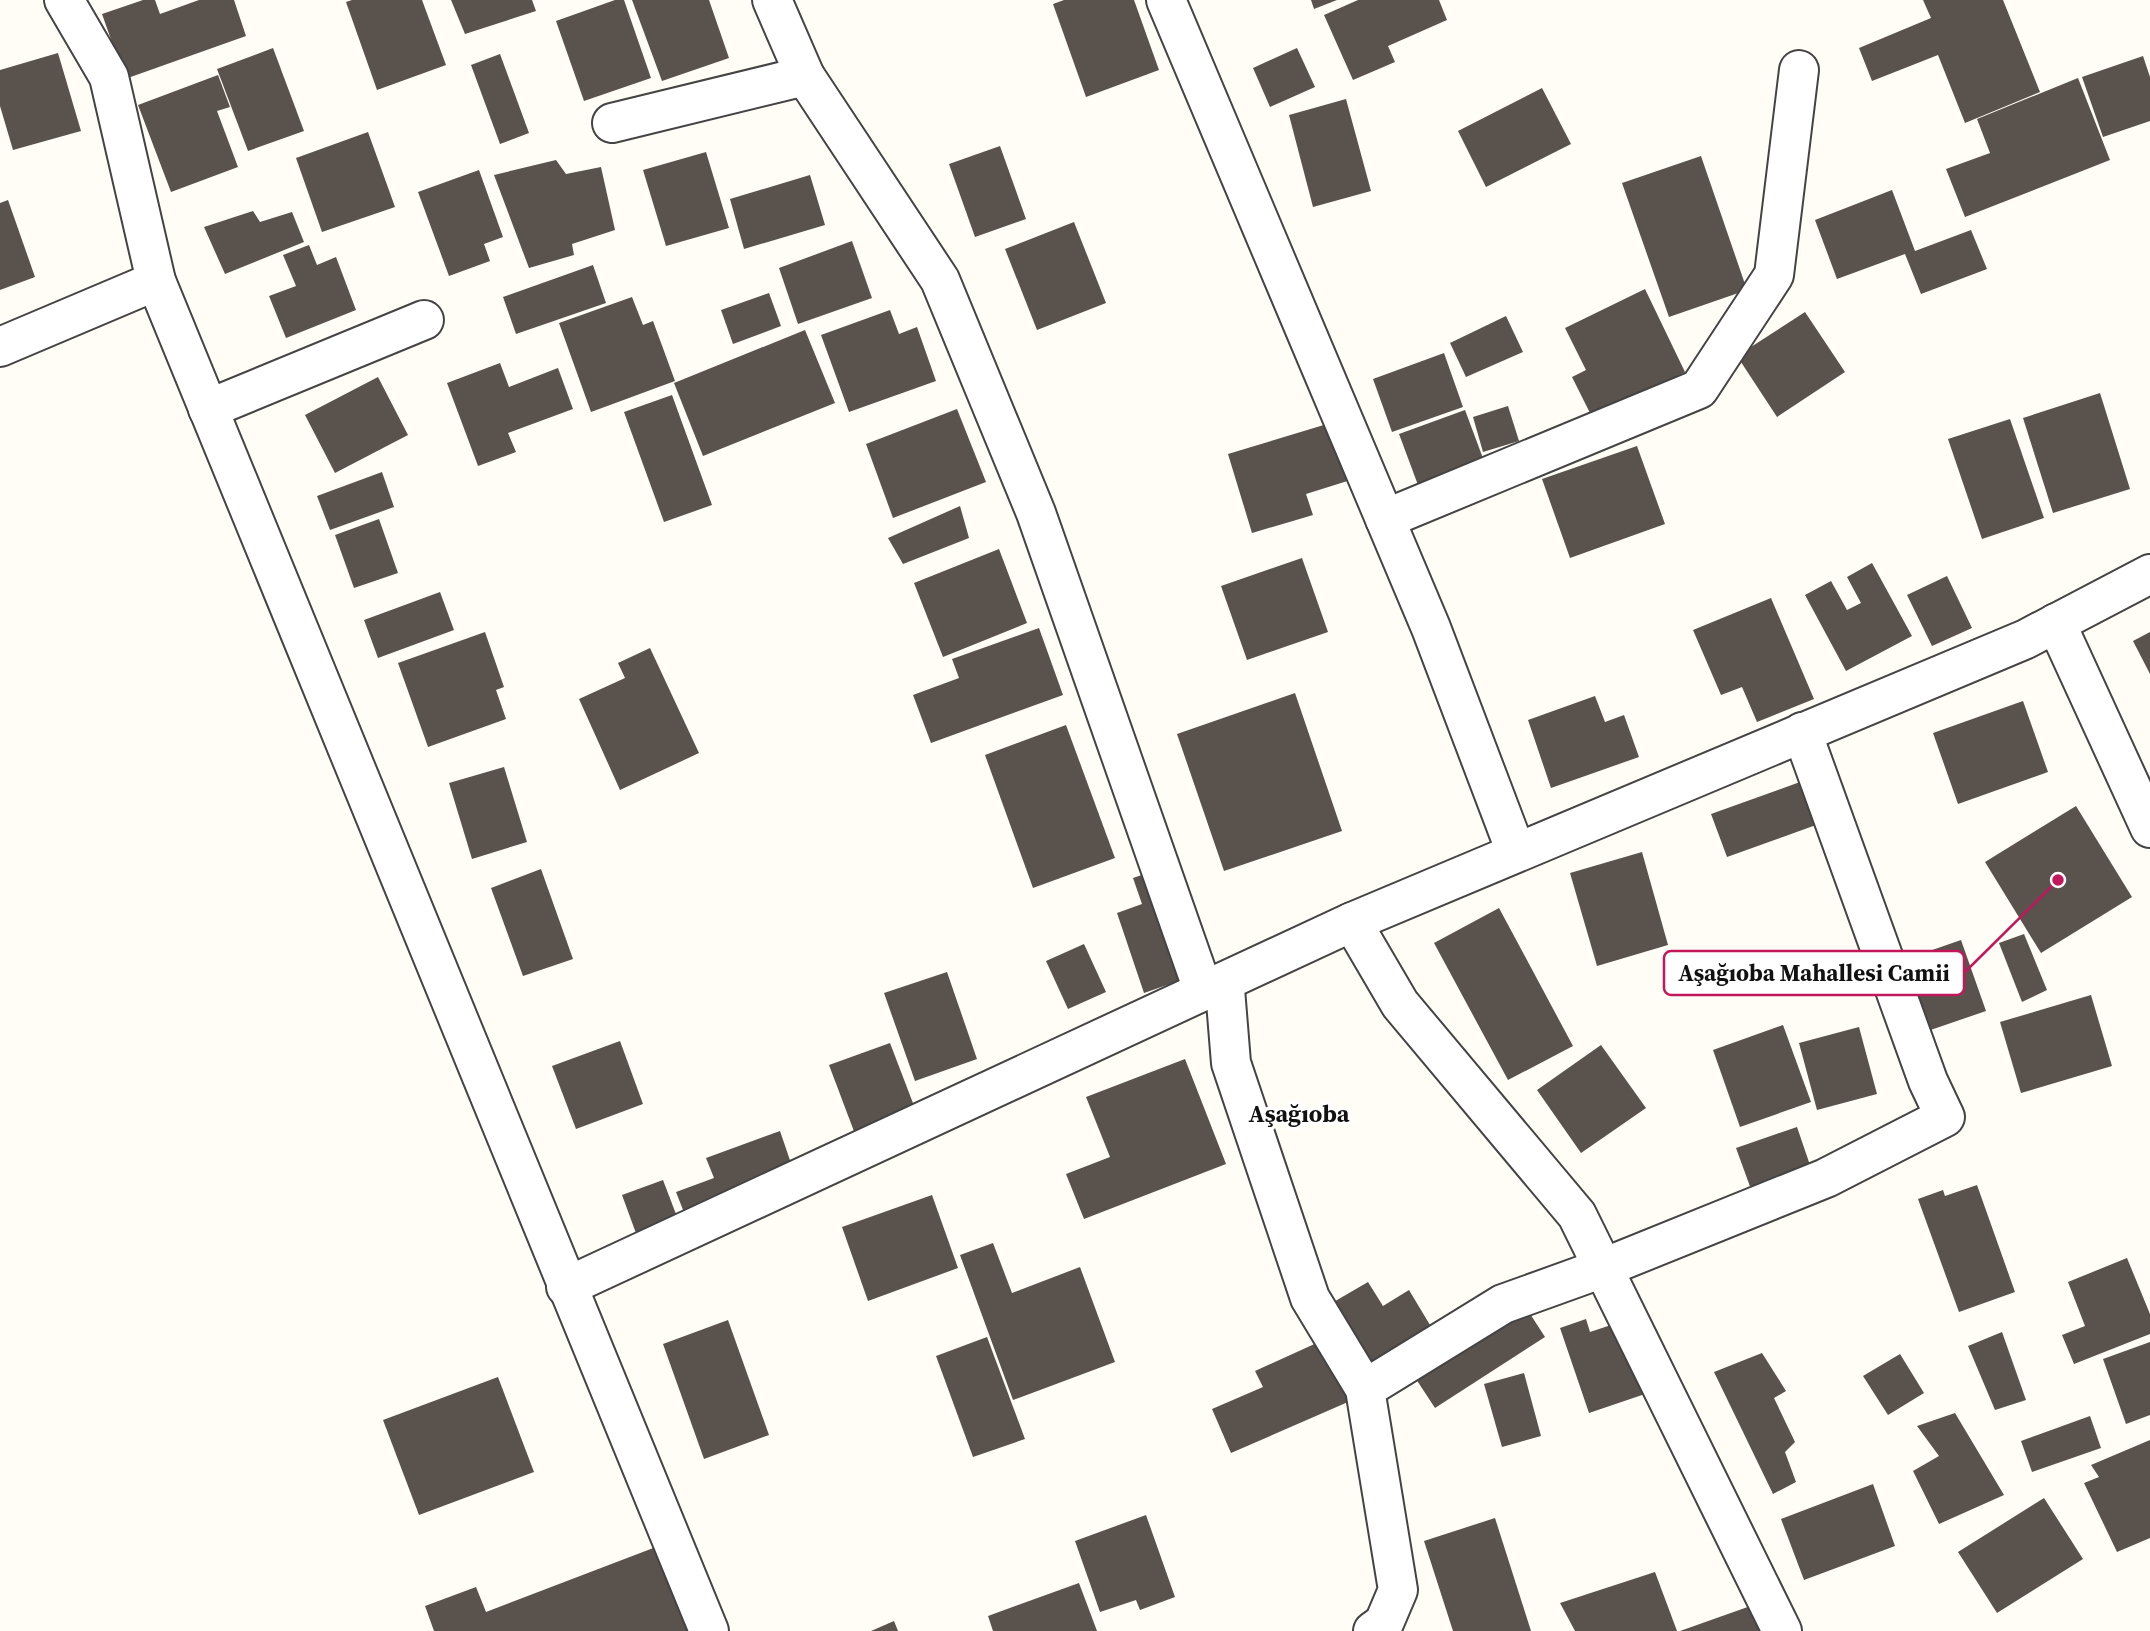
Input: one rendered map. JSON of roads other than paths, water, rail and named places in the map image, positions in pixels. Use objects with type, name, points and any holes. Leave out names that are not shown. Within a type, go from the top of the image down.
[{"type":"street","points":[[64,0],[109,77],[156,281],[709,1631]]},
{"type":"street","points":[[772,0],[805,76],[940,280],[1036,513],[1203,990]]},
{"type":"street","points":[[1166,0],[1385,519],[1516,852]]},
{"type":"street","points":[[1385,519],[1699,389],[1774,275],[1799,70]]},
{"type":"street","points":[[612,123],[805,76]]},
{"type":"street","points":[[0,347],[156,281]]},
{"type":"street","points":[[208,409],[424,320]]},
{"type":"street","points":[[566,1287],[1352,922],[2026,639],[2150,574]]},
{"type":"street","points":[[2056,623],[2150,828]]},
{"type":"street","points":[[1365,1390],[1503,1304],[1603,1268],[1826,1178],[1945,1116],[1928,1081],[1802,733]]},
{"type":"street","points":[[1352,922],[1400,1004],[1577,1215],[1782,1631]]},
{"type":"street","points":[[1203,990],[1225,989],[1231,1063],[1310,1298],[1365,1390],[1398,1590],[1384,1623],[1373,1631]]},
{"type":"place","name":"Aşağıoba Mahallesi Camii","points":[[2058,880]]},
{"type":"district","name":"Aşağıoba","points":[[1299,1113]]}]
